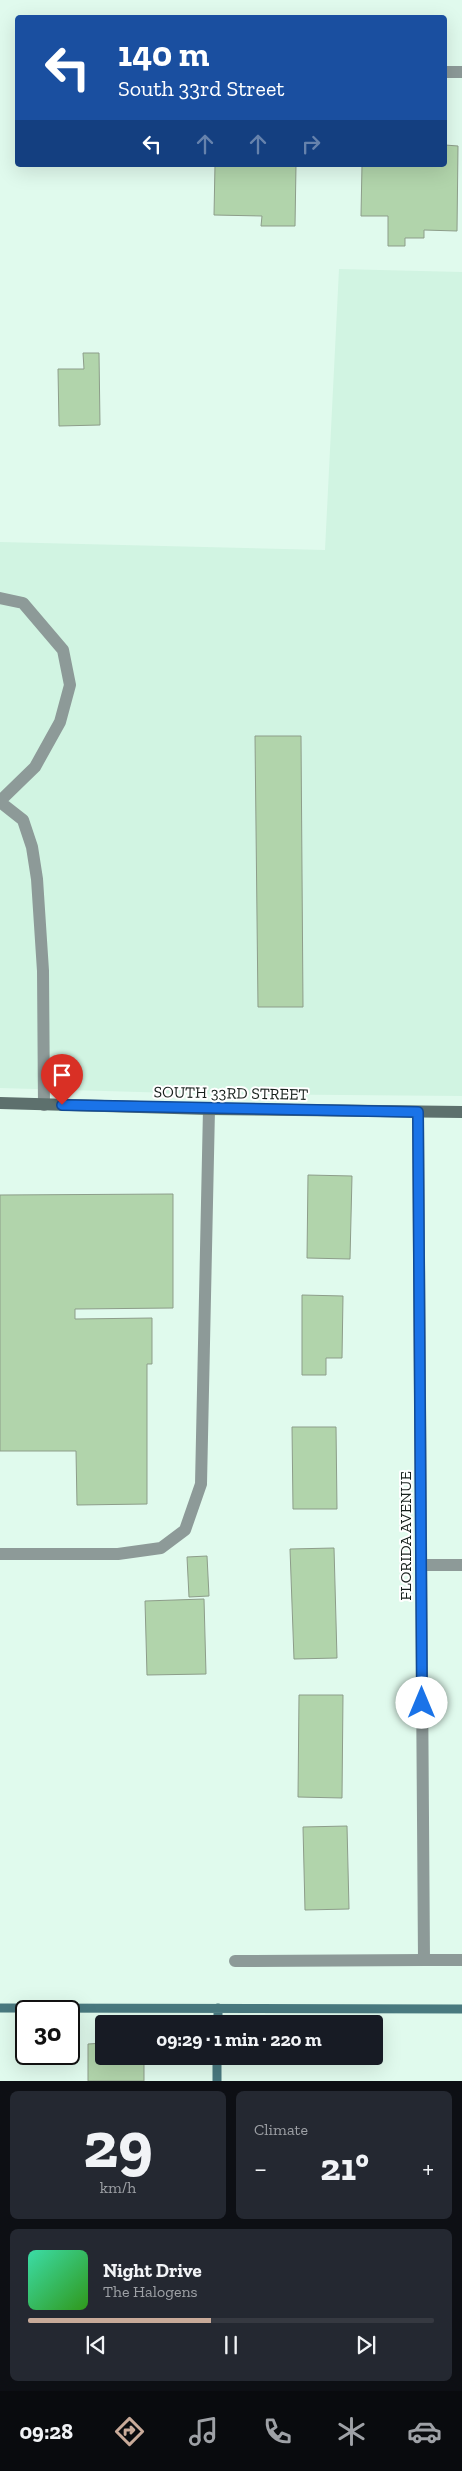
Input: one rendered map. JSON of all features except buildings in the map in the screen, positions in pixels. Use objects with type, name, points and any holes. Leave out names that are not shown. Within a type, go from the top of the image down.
[{"type":"street","points":[[447,72],[462,72]]},
{"type":"street","points":[[0,598],[23,603],[63,650],[70,685],[60,722],[35,767],[0,802],[23,820],[32,848],[37,879],[43,971],[44,1105]]},
{"type":"street","name":"SOUTH 33RD STREET","points":[[0,1104],[462,1112]]},
{"type":"street","points":[[0,1554],[118,1554],[161,1548],[185,1530],[201,1484],[210,1109]]},
{"type":"street","name":"FLORIDA AVENUE","points":[[418,1112],[424,1960]]},
{"type":"street","points":[[421,1565],[462,1565]]},
{"type":"street","points":[[234,1961],[462,1960]]},
{"type":"shaded area","points":[[339,269],[462,272],[462,1096],[209,1094],[0,1088],[0,542],[325,550]]},
{"type":"waterway","points":[[0,2008],[462,2009]]},
{"type":"waterway","points":[[218,2008],[218,2015]]},
{"type":"waterway","points":[[217,2065],[217,2081]]},
{"type":"route","points":[[62,1105],[418,1112],[422,1703]]}]
